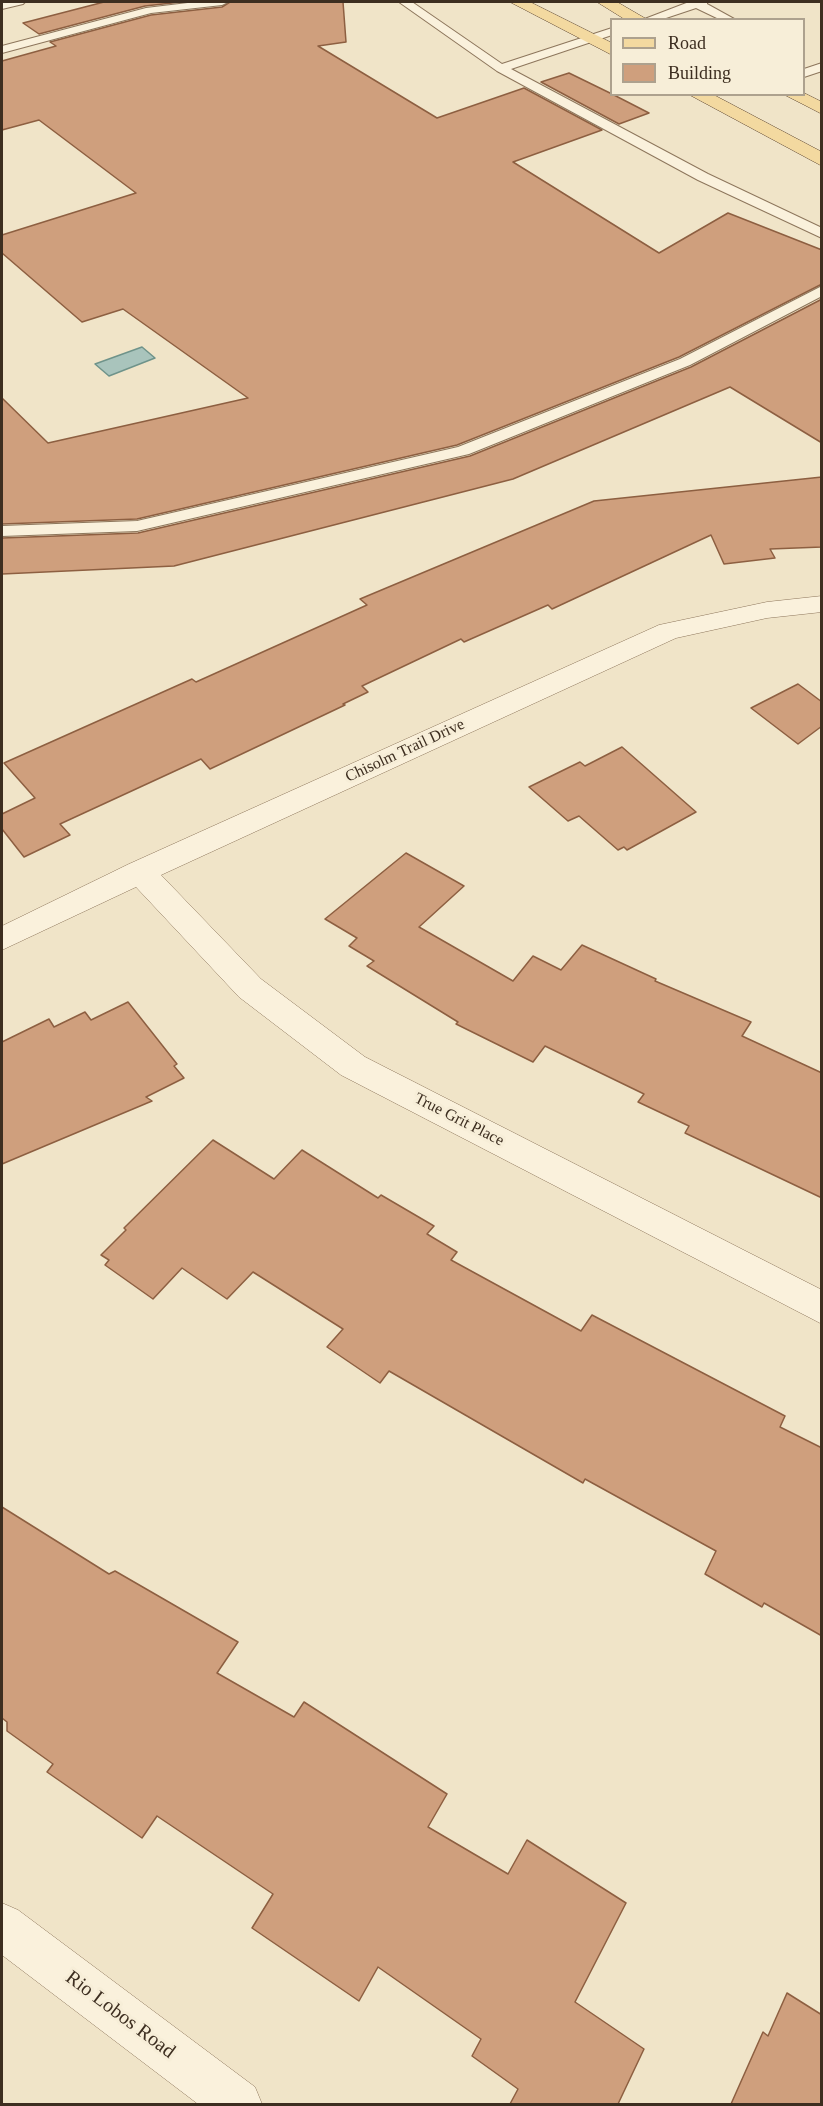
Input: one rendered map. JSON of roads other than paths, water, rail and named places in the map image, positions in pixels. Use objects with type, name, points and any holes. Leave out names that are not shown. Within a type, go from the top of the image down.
[{"type":"main road","points":[[518,2],[610,49]]},
{"type":"main road","points":[[605,2],[636,18]]},
{"type":"main road","points":[[701,96],[822,160]]},
{"type":"main road","points":[[796,96],[822,109]]},
{"type":"street","name":"Chisolm Trail Drive","points":[[2,939],[140,872],[668,631],[767,609],[822,604]]},
{"type":"street","name":"True Grit Place","points":[[140,872],[250,988],[353,1066],[822,1308]]},
{"type":"street","name":"Rio Lobos Road","points":[[2,1926],[238,2104]]},
{"type":"lane","points":[[2,6],[19,2]]},
{"type":"lane","points":[[2,50],[150,10],[222,2]]},
{"type":"lane","points":[[405,2],[501,68],[703,177],[822,234]]},
{"type":"lane","points":[[653,18],[698,2],[728,18]]},
{"type":"lane","points":[[501,68],[610,32]]},
{"type":"lane","points":[[805,73],[822,67]]},
{"type":"lane","points":[[2,531],[136,526],[463,451],[685,362],[822,290]]},
{"type":"water","points":[[142,347],[155,358],[109,376],[95,364]]}]
